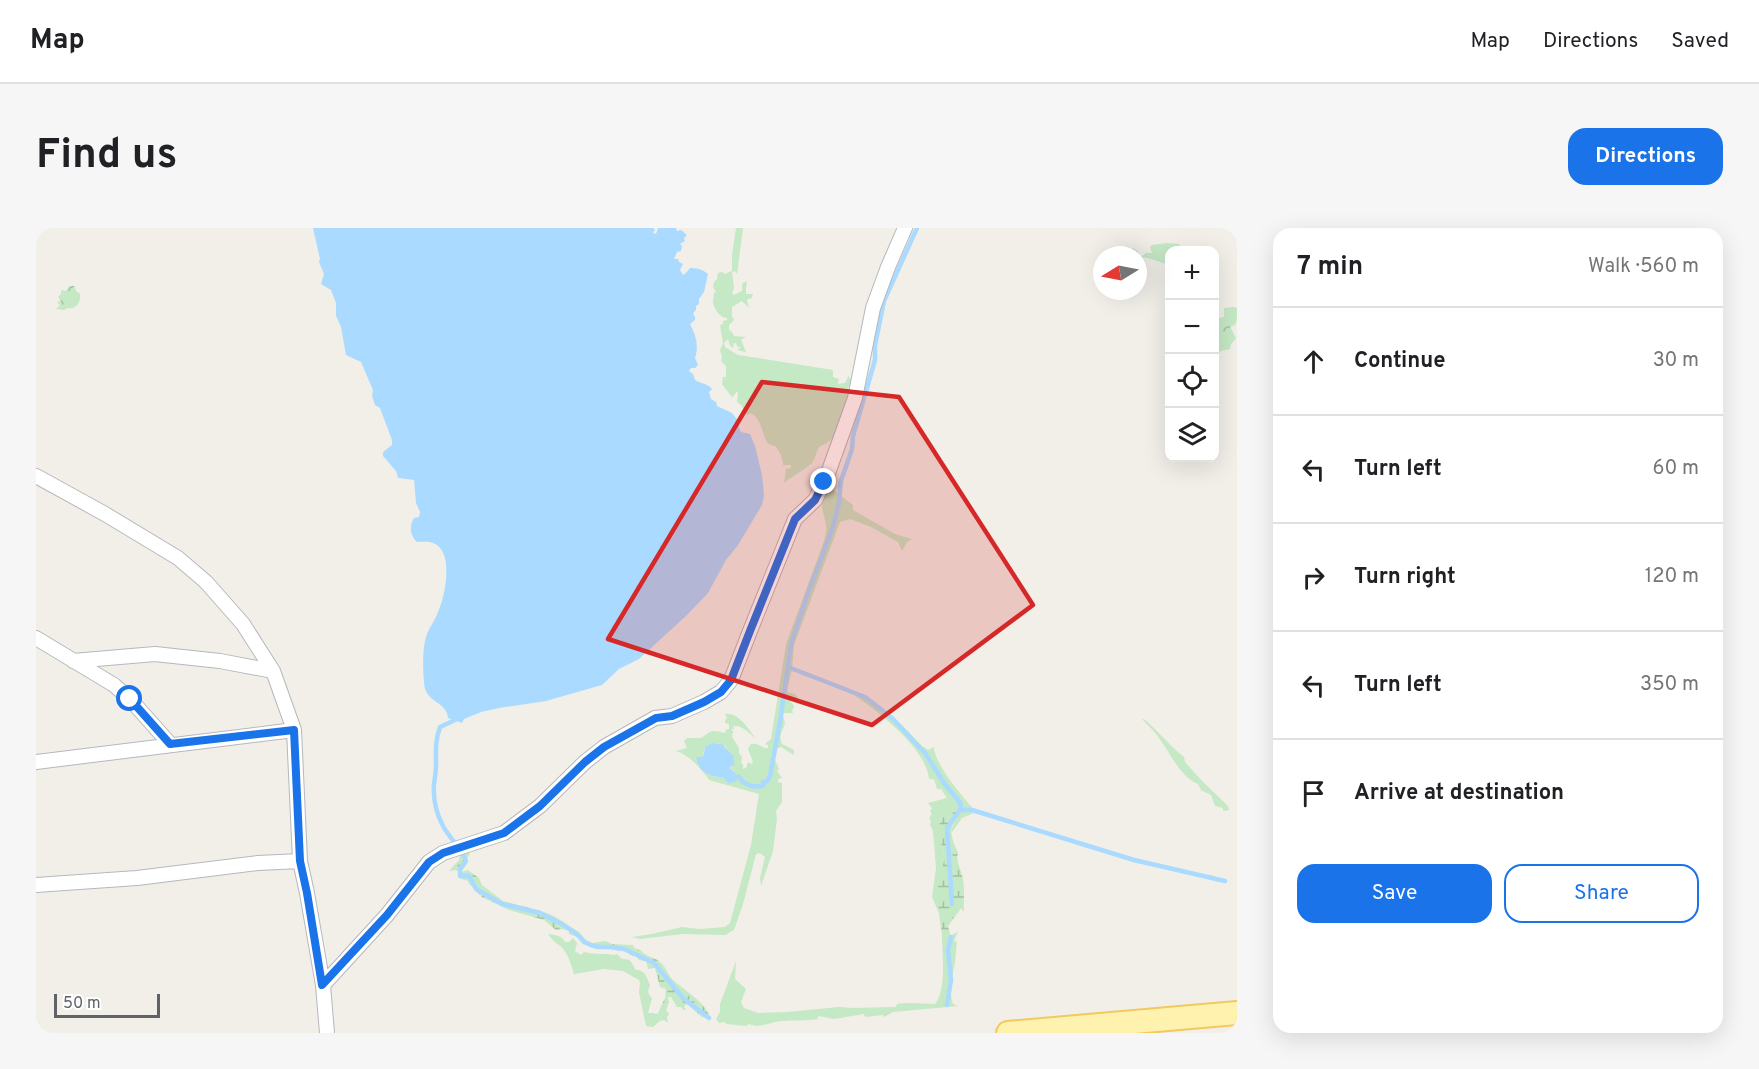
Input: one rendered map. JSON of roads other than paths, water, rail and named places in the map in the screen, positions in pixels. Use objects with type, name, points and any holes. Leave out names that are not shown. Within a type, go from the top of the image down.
[{"type":"main road","points":[[1008,1033],[1237,1013]]},
{"type":"street","points":[[322,985],[387,915],[429,862],[443,853],[504,833],[540,806],[585,762],[604,747],[656,718],[672,716],[704,702],[721,692],[731,680],[795,519],[815,500],[827,476],[855,398],[873,308],[906,228]]},
{"type":"street","points":[[36,476],[178,558],[206,582],[236,616],[273,670],[294,730],[300,861],[322,985],[327,1033]]},
{"type":"street","points":[[36,638],[114,685],[170,744]]},
{"type":"street","points":[[73,661],[155,654],[273,670]]},
{"type":"street","points":[[36,762],[294,730]]},
{"type":"street","points":[[36,885],[137,878],[258,863],[300,861]]},
{"type":"water","points":[[313,228],[653,228],[655,230],[653,233],[656,234],[658,228],[676,228],[677,231],[681,230],[687,235],[684,238],[685,241],[680,244],[681,251],[677,252],[674,259],[678,259],[683,264],[680,270],[683,275],[690,268],[699,269],[708,274],[704,292],[693,313],[695,320],[690,324],[696,341],[695,358],[698,365],[689,371],[695,380],[712,389],[709,392],[711,399],[716,402],[717,406],[732,413],[739,422],[741,432],[750,434],[762,475],[764,496],[762,505],[738,545],[726,560],[708,593],[639,659],[619,669],[602,685],[546,701],[481,712],[464,719],[462,723],[448,718],[444,708],[428,695],[424,683],[424,648],[427,633],[437,615],[443,596],[446,576],[444,556],[435,544],[417,542],[413,537],[412,521],[419,517],[420,512],[416,503],[414,480],[398,478],[396,471],[383,456],[383,452],[392,445],[392,440],[380,408],[375,405],[373,390],[361,362],[346,355],[341,327],[336,316],[336,303],[331,290],[321,284],[324,274],[319,262]]},
{"type":"water","points":[[712,743],[722,744],[734,757],[734,766],[730,768],[739,777],[735,782],[728,783],[723,777],[711,775],[700,768],[696,759],[702,757],[705,747]]},
{"type":"waterway","points":[[739,777],[747,784],[757,787],[764,785],[763,782],[767,781],[770,776],[791,644],[832,530],[839,503],[841,481],[852,449],[853,436],[875,360],[875,345],[884,301],[917,228]]},
{"type":"waterway","points":[[788,667],[865,697],[892,718],[925,753],[958,800],[961,805],[960,810],[947,828],[952,904]]},
{"type":"waterway","points":[[455,720],[440,727],[438,732],[434,789],[441,821],[466,861],[460,869],[460,876],[469,876],[476,889],[502,904],[540,913],[562,924],[584,942],[598,947],[624,949],[654,963],[683,998],[709,1018]]},
{"type":"waterway","points":[[960,810],[972,810],[1134,860],[1225,881]]},
{"type":"waterway","points":[[947,1005],[951,980],[948,950],[951,937]]}]
